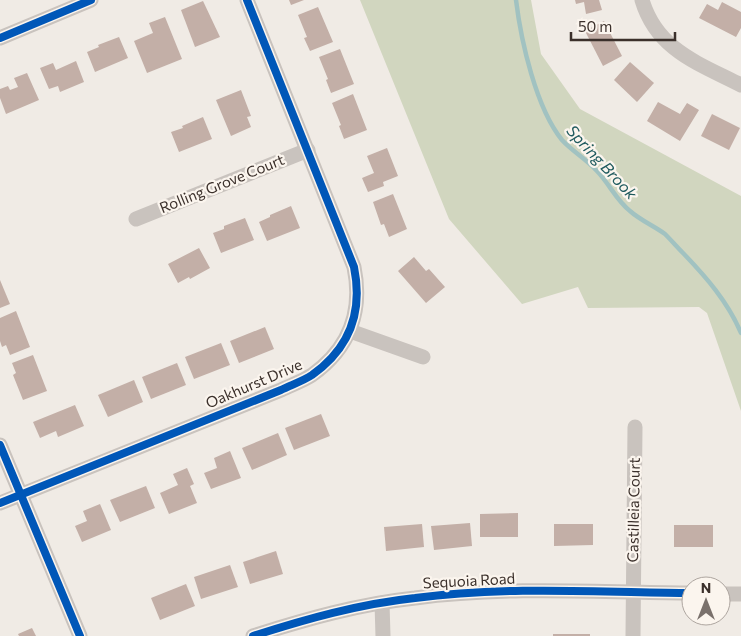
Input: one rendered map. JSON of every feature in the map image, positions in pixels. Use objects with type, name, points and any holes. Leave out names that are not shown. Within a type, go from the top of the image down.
[{"type":"street","points":[[0,38],[91,0]]},
{"type":"street","name":"Oakhurst Drive","points":[[0,503],[281,390],[310,376],[326,364],[344,343],[350,331],[357,299],[354,267],[247,0]]},
{"type":"street","points":[[642,0],[658,34],[667,43],[682,54],[741,85]]},
{"type":"street","name":"Rolling Grove Court","points":[[136,219],[308,150]]},
{"type":"street","points":[[350,331],[423,357]]},
{"type":"street","name":"Castilleia Court","points":[[633,636],[635,427]]},
{"type":"street","points":[[0,445],[80,636]]},
{"type":"street","name":"Sequoia Road","points":[[253,636],[309,618],[382,603],[469,592],[681,593]]},
{"type":"street","points":[[382,603],[383,636]]},
{"type":"green space","points":[[360,0],[531,0],[541,54],[580,109],[741,196],[741,411],[707,313],[699,307],[588,308],[578,287],[522,304],[449,219]]},
{"type":"building","points":[[289,0],[304,0],[291,5]]},
{"type":"building","points":[[575,0],[599,0],[602,10],[586,14],[584,2],[576,4]]},
{"type":"building","points":[[203,1],[220,37],[195,47],[181,10]]},
{"type":"building","points":[[722,2],[741,12],[741,28],[736,37],[699,18],[707,4],[718,10]]},
{"type":"building","points":[[318,7],[333,42],[310,51],[304,38],[307,37],[298,15]]},
{"type":"building","points":[[165,17],[182,59],[147,73],[134,41],[153,33],[149,23]]},
{"type":"building","points":[[604,21],[622,56],[603,66],[585,31]]},
{"type":"building","points":[[119,37],[128,58],[95,72],[87,52],[99,47],[98,45]]},
{"type":"building","points":[[340,49],[354,84],[331,93],[326,80],[328,79],[319,57]]},
{"type":"building","points":[[76,61],[84,82],[60,92],[58,86],[49,89],[40,68],[53,63],[56,70]]},
{"type":"building","points":[[630,62],[654,83],[637,102],[614,80]]},
{"type":"building","points":[[27,73],[39,100],[6,114],[0,98],[0,89],[8,86],[10,90],[18,87],[14,78]]},
{"type":"building","points":[[241,90],[251,116],[247,117],[251,127],[231,136],[216,100]]},
{"type":"building","points":[[353,94],[367,130],[344,139],[339,126],[341,125],[332,103]]},
{"type":"building","points":[[658,102],[680,114],[687,103],[699,110],[680,141],[647,121]]},
{"type":"building","points":[[712,114],[740,128],[729,150],[701,136]]},
{"type":"building","points":[[203,117],[212,139],[179,152],[171,132]]},
{"type":"building","points":[[387,148],[398,176],[383,182],[384,186],[368,192],[362,178],[374,173],[367,156]]},
{"type":"building","points":[[393,194],[407,229],[389,237],[384,224],[381,225],[373,202]]},
{"type":"building","points":[[291,206],[300,228],[267,241],[259,222]]},
{"type":"building","points":[[245,218],[254,240],[221,253],[213,233],[224,229],[224,226]]},
{"type":"building","points":[[199,248],[210,268],[178,283],[168,264]]},
{"type":"building","points":[[414,257],[426,271],[429,269],[445,287],[426,303],[398,271]]},
{"type":"building","points":[[0,280],[10,304],[0,308]]},
{"type":"building","points":[[16,311],[30,347],[10,355],[6,345],[2,347],[0,341],[0,318]]},
{"type":"building","points":[[265,327],[274,349],[239,363],[230,341]]},
{"type":"building","points":[[221,343],[230,365],[194,379],[185,357]]},
{"type":"building","points":[[33,355],[47,391],[23,400],[13,375],[16,373],[12,363]]},
{"type":"building","points":[[177,363],[186,385],[151,399],[142,377]]},
{"type":"building","points":[[134,380],[143,402],[108,417],[98,395]]},
{"type":"building","points":[[75,405],[84,426],[58,437],[56,431],[40,438],[33,422]]},
{"type":"building","points":[[321,414],[330,436],[294,450],[285,428]]},
{"type":"building","points":[[278,433],[287,455],[252,470],[242,448]]},
{"type":"building","points":[[230,451],[241,478],[211,489],[204,473],[217,468],[214,458]]},
{"type":"building","points":[[187,468],[194,484],[190,486],[197,503],[169,514],[160,493],[178,485],[173,474]]},
{"type":"building","points":[[146,486],[155,508],[120,522],[110,500]]},
{"type":"building","points":[[100,504],[111,530],[82,542],[75,526],[87,521],[83,511]]},
{"type":"building","points":[[518,513],[518,537],[480,537],[480,514]]},
{"type":"building","points":[[470,523],[472,546],[434,550],[431,526]]},
{"type":"building","points":[[422,524],[424,547],[386,551],[384,527]]},
{"type":"building","points":[[554,524],[593,524],[593,545],[554,546]]},
{"type":"building","points":[[674,525],[713,525],[713,547],[674,547]]},
{"type":"building","points":[[276,551],[283,574],[250,584],[243,562]]},
{"type":"building","points":[[230,565],[238,587],[201,599],[194,577]]},
{"type":"building","points":[[186,584],[195,606],[160,620],[151,598]]},
{"type":"building","points":[[32,628],[36,636],[19,636],[18,634]]},
{"type":"building","points":[[553,634],[590,634],[590,636],[553,636]]},
{"type":"waterway","name":"Spring Brook","points":[[516,0],[526,54],[537,92],[553,126],[562,140],[601,175],[625,207],[665,234],[692,262],[723,300],[741,333]]},
{"type":"cycle path","points":[[0,38],[91,0]]},
{"type":"cycle path","points":[[0,503],[301,381],[312,375],[336,353],[351,327],[357,299],[354,267],[247,0]]},
{"type":"cycle path","points":[[0,445],[80,636]]},
{"type":"cycle path","points":[[253,636],[353,608],[449,594],[518,591],[681,593]]}]
